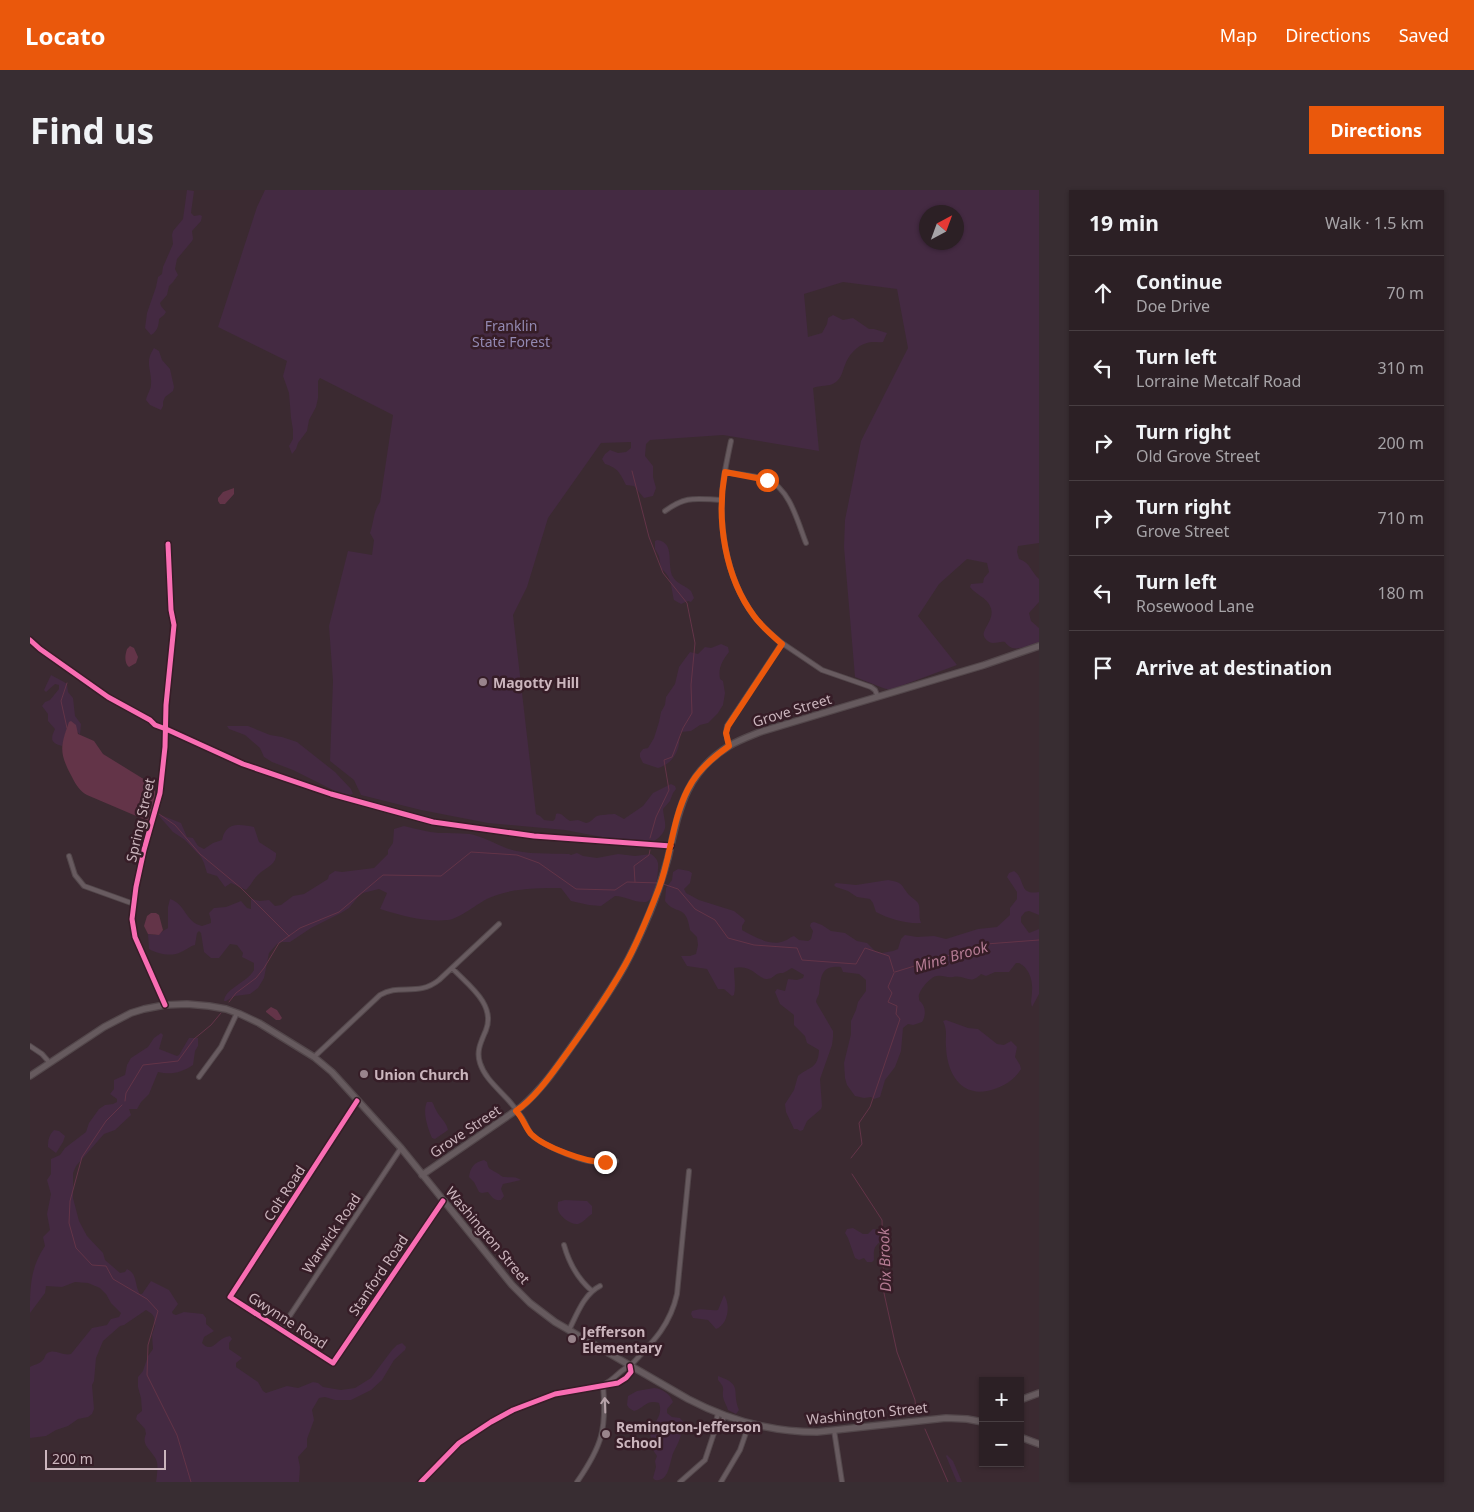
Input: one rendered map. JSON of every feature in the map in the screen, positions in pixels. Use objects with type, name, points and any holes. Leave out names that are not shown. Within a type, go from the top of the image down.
[{"type":"main road","name":"Grove Street","points":[[422,1175],[530,1100],[547,1080],[609,992],[632,953],[660,884],[681,806],[688,788],[703,768],[729,746],[760,732],[984,665],[1039,646]]},
{"type":"main road","name":"Washington Street","points":[[30,1076],[104,1027],[120,1018],[144,1009],[165,1004],[182,1004],[209,1006],[237,1013],[259,1023],[314,1057],[332,1072],[401,1148],[518,1291],[543,1313],[688,1399],[725,1416],[749,1424],[798,1432],[946,1418],[979,1422]]},
{"type":"main road","points":[[1024,1399],[1039,1393]]},
{"type":"main road","points":[[1024,1438],[1039,1444]]},
{"type":"street","points":[[731,442],[725,472],[722,521],[726,551],[739,591],[754,616],[782,644],[822,670],[870,687],[875,690],[878,697]]},
{"type":"street","points":[[725,472],[763,479],[779,487],[787,497],[806,543]]},
{"type":"street","points":[[665,511],[674,504],[685,500],[722,500]]},
{"type":"street","name":"Spring Street","points":[[165,1004],[135,937],[132,919],[144,850],[160,794],[165,747],[166,705],[174,625],[171,610],[168,544]]},
{"type":"street","points":[[729,746],[726,733],[728,726],[782,644]]},
{"type":"street","points":[[69,856],[75,876],[84,886],[134,904]]},
{"type":"street","points":[[314,1057],[382,993],[392,990],[418,990],[428,987],[452,968],[499,924]]},
{"type":"street","points":[[452,968],[485,1004],[488,1018],[479,1049],[481,1066],[486,1076],[516,1111],[532,1135],[542,1142],[584,1160],[597,1162],[616,1161]]},
{"type":"street","points":[[199,1077],[221,1047],[237,1013]]},
{"type":"street","points":[[30,1046],[42,1054],[49,1062]]},
{"type":"street","name":"Colt Road","points":[[230,1297],[357,1101]]},
{"type":"street","name":"Warwick Road","points":[[281,1329],[401,1148]]},
{"type":"street","points":[[604,1385],[616,1377],[624,1367],[630,1366],[668,1322],[677,1294],[689,1172]]},
{"type":"street","name":"Stanford Road","points":[[333,1362],[443,1201]]},
{"type":"street","points":[[564,1245],[576,1273],[592,1291]]},
{"type":"street","points":[[569,1330],[588,1296],[600,1286]]},
{"type":"street","name":"Gwynne Road","points":[[230,1297],[333,1362]]},
{"type":"street","points":[[422,1482],[459,1443],[490,1422],[513,1410],[555,1394],[615,1384],[624,1380],[632,1372],[630,1366]]},
{"type":"street","points":[[577,1482],[592,1461],[601,1439],[605,1416],[604,1385]]},
{"type":"street","points":[[680,1482],[705,1460],[718,1413]]},
{"type":"street","points":[[714,1433],[725,1416]]},
{"type":"street","points":[[721,1482],[740,1450],[749,1424]]},
{"type":"street","points":[[834,1430],[842,1482]]},
{"type":"green space","points":[[187,190],[194,191],[191,213],[194,216],[202,216],[201,221],[192,231],[192,241],[177,259],[175,269],[178,275],[169,286],[167,295],[160,303],[166,312],[159,319],[155,332],[151,335],[145,328],[147,313],[158,277],[162,274],[173,244],[173,231],[183,219]]},
{"type":"green space","name":"Franklin State Forest","points":[[265,190],[1039,190],[1039,543],[1018,546],[1017,552],[1019,559],[1028,565],[1039,579],[1039,602],[1029,613],[1031,621],[1039,628],[1039,642],[1026,647],[1011,648],[1005,642],[993,643],[986,639],[984,632],[992,613],[988,603],[970,587],[971,584],[983,583],[984,578],[989,572],[987,563],[967,559],[939,584],[918,616],[957,665],[890,690],[855,677],[844,547],[845,520],[861,441],[908,348],[897,289],[843,282],[804,294],[808,337],[822,333],[828,318],[833,315],[843,320],[853,318],[869,329],[887,333],[883,342],[863,344],[853,351],[836,382],[831,385],[813,388],[819,451],[723,435],[650,440],[646,444],[645,456],[653,466],[656,488],[653,496],[644,498],[634,486],[626,485],[618,472],[613,467],[605,464],[602,459],[610,450],[618,453],[626,452],[631,448],[631,442],[601,443],[548,518],[527,587],[513,615],[536,814],[544,820],[553,821],[556,814],[558,814],[570,821],[578,820],[586,823],[597,816],[603,815],[615,814],[624,819],[643,806],[653,793],[671,784],[676,789],[670,801],[663,809],[664,832],[653,842],[646,843],[565,830],[488,823],[421,810],[361,795],[354,780],[330,761],[333,681],[329,626],[348,551],[372,555],[374,540],[370,533],[380,502],[393,415],[320,378],[318,381],[316,407],[309,420],[307,431],[292,454],[289,446],[293,439],[293,430],[289,393],[283,376],[287,361],[218,327],[257,207]]},
{"type":"green space","points":[[154,348],[159,351],[162,360],[170,369],[174,387],[173,391],[165,397],[161,410],[150,405],[146,400],[151,386],[149,358]]},
{"type":"green space","points":[[657,540],[667,545],[673,577],[691,591],[694,598],[691,602],[688,601],[681,604],[674,600],[669,579],[661,569],[659,556],[655,549],[655,541]]},
{"type":"green space","points":[[721,644],[728,647],[729,652],[720,668],[720,679],[723,681],[725,693],[723,705],[718,713],[708,723],[700,725],[691,731],[681,732],[676,752],[666,765],[658,768],[643,763],[640,753],[643,749],[648,748],[654,738],[666,697],[675,684],[679,667],[690,652],[698,654],[705,647],[711,648]]},
{"type":"green space","points":[[51,675],[67,684],[68,692],[73,698],[75,716],[81,724],[80,735],[68,725],[62,746],[52,740],[55,729],[48,721],[48,714],[42,706],[59,689],[59,685],[55,684],[46,692],[44,690]]},
{"type":"green space","points":[[227,726],[248,726],[270,735],[297,742],[335,772],[351,789],[353,794],[349,795],[335,791],[293,770],[272,762],[264,757],[260,748],[245,735],[229,729]]},
{"type":"green space","points":[[161,815],[181,823],[187,837],[193,838],[198,846],[204,849],[222,840],[227,829],[234,825],[254,827],[259,842],[276,853],[275,860],[257,876],[246,890],[231,883],[225,887],[217,876],[207,873],[201,857],[185,840],[173,832],[159,816]]},
{"type":"green space","points":[[404,826],[435,833],[470,834],[506,848],[529,853],[571,855],[577,853],[597,858],[618,854],[635,856],[651,854],[658,863],[656,885],[652,897],[646,902],[615,896],[601,906],[571,901],[561,888],[515,890],[489,898],[463,914],[448,920],[414,918],[380,909],[387,893],[379,889],[363,893],[349,908],[341,913],[311,928],[290,942],[277,944],[269,953],[264,978],[258,988],[250,994],[235,996],[226,1001],[224,1001],[225,996],[228,992],[251,975],[254,970],[254,963],[242,957],[243,953],[237,945],[230,944],[219,958],[211,958],[204,952],[199,931],[195,945],[177,954],[165,954],[149,949],[148,934],[156,935],[168,928],[170,899],[179,905],[192,921],[202,926],[211,923],[209,913],[214,908],[226,907],[241,901],[247,908],[251,909],[251,899],[269,900],[275,906],[281,905],[293,896],[304,894],[328,879],[329,875],[335,871],[342,872],[374,868],[388,854],[388,850],[393,843],[394,829]]},
{"type":"green space","points":[[678,869],[692,873],[690,883],[684,889],[686,893],[699,900],[734,911],[745,921],[742,930],[762,940],[774,943],[785,941],[794,936],[799,940],[808,941],[811,939],[813,931],[810,926],[814,922],[831,931],[845,933],[857,941],[867,943],[875,951],[882,953],[898,949],[901,939],[905,935],[917,937],[934,936],[946,939],[978,929],[997,927],[1010,915],[1010,908],[1017,899],[1017,892],[1007,877],[1009,873],[1014,871],[1018,874],[1028,892],[1039,892],[1039,915],[1029,911],[1025,912],[1021,917],[1021,922],[1029,933],[1039,929],[1039,994],[1032,1007],[1031,979],[1028,971],[1019,963],[1016,963],[1009,972],[995,972],[986,976],[981,974],[974,979],[934,977],[925,985],[919,995],[919,1000],[925,1009],[923,1020],[913,1025],[908,1024],[903,1028],[901,1051],[895,1067],[885,1080],[880,1097],[874,1099],[871,1097],[864,1098],[855,1096],[847,1085],[844,1063],[851,1034],[851,1021],[858,1002],[866,991],[866,980],[859,974],[843,972],[841,967],[829,968],[822,974],[816,1002],[833,1031],[832,1045],[820,1079],[822,1106],[807,1121],[803,1130],[794,1129],[786,1112],[785,1104],[794,1090],[798,1076],[817,1061],[819,1050],[807,1043],[805,1036],[794,1025],[794,1015],[780,1004],[775,992],[777,989],[785,991],[788,979],[797,980],[803,978],[804,975],[792,968],[767,979],[746,968],[734,968],[735,988],[734,995],[732,996],[724,989],[718,989],[707,969],[687,966],[681,956],[696,954],[697,937],[690,930],[686,916],[665,901],[666,888],[672,880],[673,872]]},
{"type":"green space","points":[[888,880],[901,884],[918,903],[921,923],[904,922],[881,915],[876,912],[870,899],[857,897],[834,885],[836,883],[856,885]]},
{"type":"green space","points":[[946,1020],[968,1028],[978,1029],[997,1044],[1004,1045],[1011,1041],[1017,1047],[1015,1057],[1021,1069],[1007,1083],[987,1091],[977,1092],[962,1086],[956,1080],[949,1065],[946,1031],[943,1021]]},
{"type":"green space","points":[[161,1033],[163,1035],[159,1049],[177,1056],[189,1038],[198,1038],[193,1065],[176,1073],[158,1072],[149,1094],[137,1109],[129,1109],[131,1115],[115,1130],[104,1134],[76,1166],[73,1173],[73,1198],[79,1221],[87,1236],[103,1253],[105,1260],[120,1273],[125,1272],[127,1269],[130,1271],[133,1274],[140,1294],[142,1294],[151,1281],[169,1290],[178,1304],[172,1312],[173,1314],[176,1315],[184,1312],[203,1314],[206,1318],[206,1324],[214,1331],[204,1337],[202,1343],[206,1346],[212,1346],[230,1336],[232,1339],[229,1343],[229,1349],[242,1358],[236,1363],[236,1367],[258,1382],[266,1393],[287,1386],[298,1388],[313,1382],[323,1387],[341,1390],[355,1388],[371,1378],[397,1345],[402,1343],[406,1347],[394,1360],[382,1380],[371,1390],[351,1400],[319,1398],[312,1410],[314,1420],[307,1439],[307,1447],[298,1457],[300,1467],[299,1482],[156,1482],[157,1462],[146,1445],[145,1429],[136,1419],[137,1415],[142,1411],[138,1377],[143,1371],[148,1356],[153,1349],[154,1317],[146,1310],[120,1326],[103,1341],[96,1358],[92,1385],[94,1409],[92,1414],[78,1419],[46,1436],[30,1438],[30,1367],[41,1362],[48,1353],[71,1354],[92,1328],[107,1325],[111,1319],[119,1317],[121,1313],[100,1288],[88,1283],[75,1282],[62,1287],[46,1286],[45,1293],[30,1313],[34,1270],[36,1262],[45,1246],[43,1237],[50,1230],[47,1214],[51,1194],[47,1180],[51,1174],[51,1159],[60,1155],[65,1148],[86,1132],[89,1123],[99,1109],[105,1105],[117,1102],[117,1099],[110,1094],[114,1089],[114,1080],[125,1075],[131,1058],[148,1047],[154,1038]]},
{"type":"green space","points":[[427,1102],[433,1103],[448,1130],[435,1139],[432,1138],[426,1120]]},
{"type":"green space","points":[[54,1130],[59,1131],[65,1136],[56,1153],[48,1147],[49,1138]]},
{"type":"green space","points":[[484,1160],[490,1169],[502,1176],[521,1180],[503,1184],[501,1189],[504,1196],[501,1200],[495,1199],[488,1192],[479,1192],[469,1177],[473,1166]]},
{"type":"green space","points":[[565,1200],[587,1201],[592,1206],[592,1214],[578,1224],[569,1222],[563,1218],[558,1209],[558,1202]]},
{"type":"green space","points":[[853,1228],[863,1234],[868,1234],[875,1229],[882,1235],[883,1237],[875,1248],[874,1260],[872,1262],[867,1262],[864,1258],[859,1260],[855,1258],[845,1233],[847,1229]]},
{"type":"green space","points":[[724,1295],[728,1309],[726,1319],[720,1327],[716,1329],[708,1320],[693,1318],[692,1311],[699,1309],[718,1310]]},
{"type":"green space","points":[[718,1376],[731,1382],[734,1386],[739,1410],[736,1414],[728,1410],[723,1397],[723,1387],[718,1380]]},
{"type":"green space","points":[[654,1388],[668,1394],[673,1402],[667,1409],[667,1413],[672,1417],[680,1418],[684,1423],[667,1473],[663,1479],[659,1480],[653,1478],[657,1456],[651,1447],[652,1441],[649,1430],[659,1414],[659,1403],[651,1402],[634,1411],[627,1405],[628,1396],[637,1391]]},
{"type":"green space","points":[[947,1455],[953,1461],[962,1482],[957,1482]]},
{"type":"shaded area","points":[[234,488],[234,494],[225,504],[220,504],[218,498],[223,492]]},
{"type":"shaded area","points":[[130,646],[134,648],[138,657],[136,663],[129,667],[125,656]]},
{"type":"shaded area","points":[[71,721],[76,725],[78,734],[94,741],[103,754],[150,783],[155,790],[155,794],[148,821],[87,795],[78,788],[65,762],[62,750],[66,731]]},
{"type":"shaded area","points":[[151,913],[159,915],[163,930],[159,935],[148,934],[144,926],[147,916]]},
{"type":"shaded area","points":[[271,1007],[277,1010],[282,1018],[280,1020],[276,1020],[266,1012]]},
{"type":"waterway","points":[[632,471],[649,537],[663,573],[687,603],[695,643],[691,685],[692,713],[683,728],[672,757],[664,760],[669,790],[656,817],[650,838]]},
{"type":"waterway","points":[[67,683],[61,701],[67,728]]},
{"type":"waterway","points":[[159,814],[175,825],[200,854],[241,888],[289,936]]},
{"type":"waterway","points":[[635,882],[634,866],[649,855],[650,850]]},
{"type":"waterway","points":[[229,1002],[236,993],[256,978],[279,943],[300,928],[339,912],[383,875],[441,876],[471,852],[517,855],[539,863],[576,889],[615,890],[627,882],[659,883]]},
{"type":"waterway","points":[[663,884],[678,889],[695,909],[715,920],[728,938],[754,945],[797,948],[802,960],[856,964],[865,948],[889,956],[894,972]]},
{"type":"waterway","name":"Mine Brook","points":[[895,972],[986,944],[1039,940]]},
{"type":"waterway","name":"Dix Brook","points":[[851,1158],[862,1144],[859,1123],[870,1107],[900,1019],[896,1014],[897,1006],[888,1002],[892,993],[888,987],[894,973]]},
{"type":"waterway","points":[[125,1101],[126,1093],[143,1065],[178,1061],[194,1039],[211,1025],[221,1013]]},
{"type":"waterway","points":[[122,1105],[106,1121],[82,1157],[70,1201],[69,1223],[76,1248],[92,1265],[106,1266],[113,1279],[147,1299],[158,1311],[148,1345],[147,1375],[177,1435],[191,1482]]},
{"type":"waterway","name":"Dix Brook","points":[[852,1174],[882,1220],[884,1293],[897,1352],[915,1400],[916,1411]]},
{"type":"waterway","name":"Dix Brook","points":[[925,1429],[948,1482]]},
{"type":"cycle path","points":[[165,1005],[135,937],[132,919],[136,887],[144,850],[160,793],[165,747],[166,705],[174,625],[171,610],[168,544]]},
{"type":"cycle path","points":[[30,640],[108,697],[150,720],[155,725],[243,764],[331,794],[433,822],[534,836],[671,846]]},
{"type":"cycle path","points":[[357,1101],[230,1297],[333,1363],[443,1201]]},
{"type":"cycle path","points":[[421,1482],[459,1443],[491,1422],[513,1410],[555,1394],[618,1383],[631,1372],[630,1366]]},
{"type":"place","name":"Magotty Hill","points":[[483,682]]},
{"type":"place","name":"Union Church","points":[[364,1074]]},
{"type":"place","name":"Jefferson Elementary","points":[[572,1339]]},
{"type":"place","name":"Remington-Jefferson School","points":[[606,1434]]},
{"type":"route","points":[[605,1162],[590,1162],[571,1156],[539,1140],[532,1135],[522,1117],[516,1111],[530,1100],[547,1080],[625,966],[660,885],[684,796],[703,768],[729,746],[726,736],[728,726],[782,644],[760,624],[739,591],[726,551],[722,511],[725,472],[767,480]]}]
